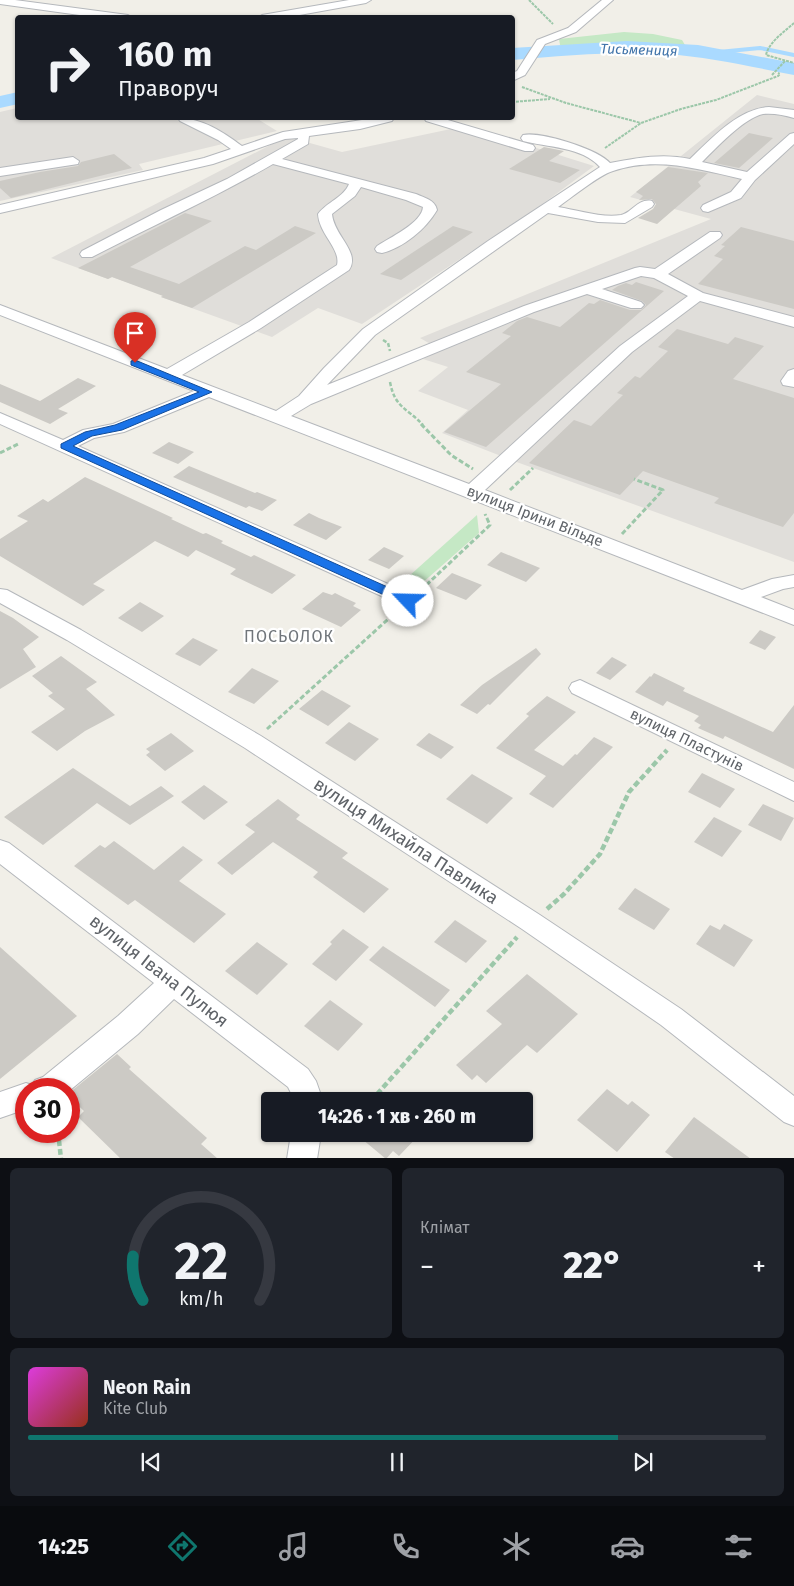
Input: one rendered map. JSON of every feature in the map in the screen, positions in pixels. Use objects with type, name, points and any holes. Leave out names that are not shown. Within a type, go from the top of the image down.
[{"type":"street","points":[[0,0],[106,15]]},
{"type":"street","points":[[279,15],[366,0]]},
{"type":"street","points":[[518,79],[540,42],[572,30],[608,0]]},
{"type":"street","points":[[77,11],[87,7],[93,1]]},
{"type":"street","points":[[693,164],[714,143],[754,114],[771,111],[794,114]]},
{"type":"street","points":[[188,120],[222,137],[240,150]]},
{"type":"street","points":[[0,209],[208,161],[270,139],[379,120]]},
{"type":"street","points":[[438,120],[528,143],[594,155],[607,168]]},
{"type":"street","points":[[87,254],[272,160],[304,141],[304,137],[300,133]]},
{"type":"street","points":[[708,208],[736,195],[750,177],[794,137]]},
{"type":"street","points":[[272,160],[319,171],[429,205],[430,210],[424,219],[382,249]]},
{"type":"street","points":[[305,400],[330,371],[370,332],[607,168],[644,160],[676,160],[750,177]]},
{"type":"street","points":[[0,172],[73,161]]},
{"type":"street","points":[[168,376],[255,325],[344,266],[347,259],[345,253],[328,231],[325,214],[333,205],[350,195],[356,183]]},
{"type":"street","points":[[546,209],[598,218],[625,220],[647,204]]},
{"type":"street","points":[[658,274],[715,235]]},
{"type":"street","points":[[276,418],[305,400],[529,309],[640,271],[658,274],[698,296],[794,322]]},
{"type":"street","points":[[586,289],[636,305]]},
{"type":"street","points":[[484,491],[626,349],[698,296]]},
{"type":"street","name":"вулиця Ірини Вільде","points":[[0,310],[276,418],[484,491],[611,546],[794,618]]},
{"type":"street","points":[[794,374],[789,381],[794,382]]},
{"type":"street","points":[[65,446],[89,434],[118,428],[207,392]]},
{"type":"street","points":[[0,418],[408,601]]},
{"type":"street","points":[[742,597],[779,583],[794,581]]},
{"type":"street","name":"вулиця Михайла Павлика","points":[[0,595],[74,635],[253,742],[531,922],[671,1017],[794,1113]]},
{"type":"street","name":"вулиця Пластунів","points":[[580,688],[794,792]]},
{"type":"street","name":"вулиця Івана Пулюя","points":[[0,850],[298,1078],[307,1092]]},
{"type":"street","points":[[62,1078],[128,1025],[173,983]]},
{"type":"street","points":[[0,1105],[15,1100]]},
{"type":"path","points":[[529,0],[562,32],[562,35]]},
{"type":"path","points":[[794,23],[770,44],[770,48],[766,52],[769,57],[794,63]]},
{"type":"path","points":[[594,155],[641,123],[681,109],[716,100],[778,76],[780,74],[778,73],[776,75],[772,74],[786,61]]},
{"type":"path","points":[[518,79],[553,99],[583,109],[616,115],[641,123]]},
{"type":"path","points":[[515,102],[553,99]]},
{"type":"path","points":[[370,332],[388,343],[390,348],[390,387],[393,397],[398,404],[452,455],[484,491]]},
{"type":"path","points":[[253,742],[483,533],[490,525],[480,504],[484,491],[533,468]]},
{"type":"path","points":[[611,546],[663,490],[634,479]]},
{"type":"path","points":[[379,1092],[531,922],[564,894],[600,854],[629,792],[678,737]]},
{"type":"path","points":[[59,1143],[61,1158]]},
{"type":"shaded area","points":[[757,95],[794,104],[794,562],[511,460],[442,433],[468,410],[418,391],[448,367],[423,359],[441,350],[420,338],[711,219],[630,197]]},
{"type":"shaded area","points":[[15,108],[15,120],[259,120],[277,131],[139,164],[143,170],[0,201],[0,112]]},
{"type":"shaded area","points":[[465,126],[594,166],[537,208],[362,324],[318,308],[272,337],[161,297],[163,295],[112,277],[108,279],[51,258],[280,140],[292,138],[342,152]]},
{"type":"green space","points":[[624,32],[653,34],[682,40],[685,45],[560,45],[559,39]]},
{"type":"green space","points":[[477,515],[479,533],[412,592],[398,586]]},
{"type":"building","points":[[749,133],[773,138],[739,168],[714,163]]},
{"type":"building","points":[[544,147],[564,151],[549,161],[580,170],[560,183],[509,169]]},
{"type":"building","points":[[114,154],[132,168],[11,198],[0,188],[0,181],[78,166],[81,162]]},
{"type":"building","points":[[668,167],[708,173],[698,182],[701,186],[657,224],[638,218],[653,209],[656,204],[652,199],[639,200],[643,196],[636,192]]},
{"type":"building","points":[[185,213],[212,221],[130,267],[179,284],[245,246],[256,250],[295,226],[316,233],[192,308],[112,277],[108,279],[78,268]]},
{"type":"building","points":[[453,226],[473,232],[401,280],[380,274]]},
{"type":"building","points":[[741,227],[794,241],[794,309],[698,284],[723,259],[714,256],[725,246],[721,245]]},
{"type":"building","points":[[636,282],[664,291],[486,447],[444,432],[501,384],[466,372],[511,336],[502,333],[517,321],[527,317],[560,327],[589,303],[594,304],[600,300],[630,310],[641,310],[646,305],[642,301],[612,290],[626,283],[632,285]]},
{"type":"building","points":[[677,329],[728,344],[735,337],[764,346],[733,379],[794,398],[794,513],[783,527],[714,503],[719,498],[643,471],[620,495],[529,463],[574,420],[591,426],[623,395],[617,393],[635,376],[640,378],[668,351],[658,347]]},
{"type":"building","points":[[78,378],[96,386],[58,409],[68,413],[50,424],[0,402],[0,384],[40,401]]},
{"type":"building","points":[[169,442],[194,452],[178,464],[152,453]]},
{"type":"building","points":[[189,466],[277,500],[262,511],[249,506],[246,508],[173,477]]},
{"type":"building","points":[[85,477],[203,534],[206,533],[223,541],[221,543],[251,557],[254,555],[296,575],[272,594],[230,574],[236,569],[196,550],[188,557],[155,541],[93,584],[105,590],[83,606],[0,556],[0,539],[28,521],[17,516],[43,499],[48,502]]},
{"type":"building","points":[[309,513],[342,527],[326,540],[293,525]]},
{"type":"building","points":[[384,547],[404,556],[389,569],[368,560]]},
{"type":"building","points":[[501,552],[540,568],[526,582],[487,565]]},
{"type":"building","points":[[452,573],[482,585],[466,600],[436,588]]},
{"type":"building","points":[[323,592],[332,595],[335,593],[356,603],[353,606],[361,610],[341,627],[302,609]]},
{"type":"building","points":[[140,602],[164,616],[142,632],[118,618]]},
{"type":"building","points":[[0,611],[39,637],[23,649],[36,667],[0,689]]},
{"type":"building","points":[[760,630],[776,637],[765,650],[749,643]]},
{"type":"building","points":[[193,638],[218,650],[200,666],[175,654]]},
{"type":"building","points":[[536,648],[541,654],[490,705],[488,704],[477,714],[460,705],[482,685]]},
{"type":"building","points":[[61,656],[97,682],[86,689],[115,715],[85,731],[57,751],[31,732],[65,709],[48,696],[53,693],[32,676]]},
{"type":"building","points":[[612,657],[627,665],[610,680],[596,673]]},
{"type":"building","points":[[252,668],[279,681],[254,704],[228,692]]},
{"type":"building","points":[[654,673],[685,688],[683,691],[773,732],[794,705],[794,769],[725,736],[723,739],[698,728],[701,725],[694,721],[699,716],[667,701],[663,706],[635,692]]},
{"type":"building","points":[[322,690],[351,706],[328,726],[299,709]]},
{"type":"building","points":[[547,696],[576,712],[534,750],[563,766],[575,754],[577,755],[594,737],[613,747],[553,808],[529,794],[546,776],[496,748],[529,716],[526,714]]},
{"type":"building","points":[[349,722],[379,739],[355,761],[325,743]]},
{"type":"building","points":[[171,733],[194,751],[165,771],[146,755],[150,752],[146,749]]},
{"type":"building","points":[[429,733],[454,747],[441,759],[416,745]]},
{"type":"building","points":[[73,768],[130,806],[161,786],[174,796],[130,825],[97,803],[43,845],[4,817]]},
{"type":"building","points":[[702,773],[735,789],[720,808],[688,792]]},
{"type":"building","points":[[472,774],[513,798],[487,824],[446,799]]},
{"type":"building","points":[[204,785],[228,802],[204,820],[181,802]]},
{"type":"building","points":[[278,799],[300,815],[296,819],[348,853],[342,858],[389,889],[364,913],[313,877],[318,872],[273,842],[232,875],[217,863],[255,832],[245,825]]},
{"type":"building","points":[[763,804],[794,818],[781,841],[748,825]]},
{"type":"building","points":[[714,817],[742,831],[722,857],[694,842]]},
{"type":"building","points":[[114,841],[154,870],[183,846],[203,860],[179,881],[226,914],[194,943],[135,900],[128,905],[74,866],[100,845],[105,848]]},
{"type":"building","points":[[635,888],[670,909],[654,930],[618,909]]},
{"type":"building","points":[[455,920],[487,941],[466,963],[434,942]]},
{"type":"building","points":[[724,924],[753,940],[734,967],[696,944],[710,925],[720,930]]},
{"type":"building","points":[[343,929],[369,947],[336,981],[312,964],[332,944],[330,942]]},
{"type":"building","points":[[257,942],[288,964],[257,995],[225,971]]},
{"type":"building","points":[[383,946],[450,990],[435,1007],[369,960]]},
{"type":"building","points":[[0,947],[77,1016],[0,1079]]},
{"type":"building","points":[[527,974],[578,1014],[537,1053],[527,1045],[486,1083],[477,1075],[472,1080],[456,1065],[502,1024],[486,1011]]},
{"type":"building","points":[[330,1000],[363,1024],[338,1051],[304,1026]]},
{"type":"building","points":[[117,1054],[131,1067],[129,1069],[207,1138],[201,1144],[217,1158],[120,1158],[80,1119],[80,1115],[84,1111],[80,1107],[80,1084]]},
{"type":"building","points":[[607,1089],[628,1105],[632,1101],[650,1115],[617,1152],[577,1120]]},
{"type":"building","points":[[694,1117],[750,1158],[674,1158],[665,1152]]},
{"type":"building","points":[[366,1142],[412,1142],[399,1156],[393,1151],[387,1158]]},
{"type":"waterway","name":"Тисьмениця","points":[[515,54],[608,48],[666,48],[714,54],[794,69]]},
{"type":"waterway","points":[[708,53],[760,48],[794,55]]},
{"type":"waterway","name":"Тисьмениця","points":[[0,102],[15,99]]},
{"type":"district","name":"ПОСЬОЛОК","points":[[289,636]]},
{"type":"route","points":[[135,363],[207,392],[118,428],[89,434],[65,446],[408,601]]}]
